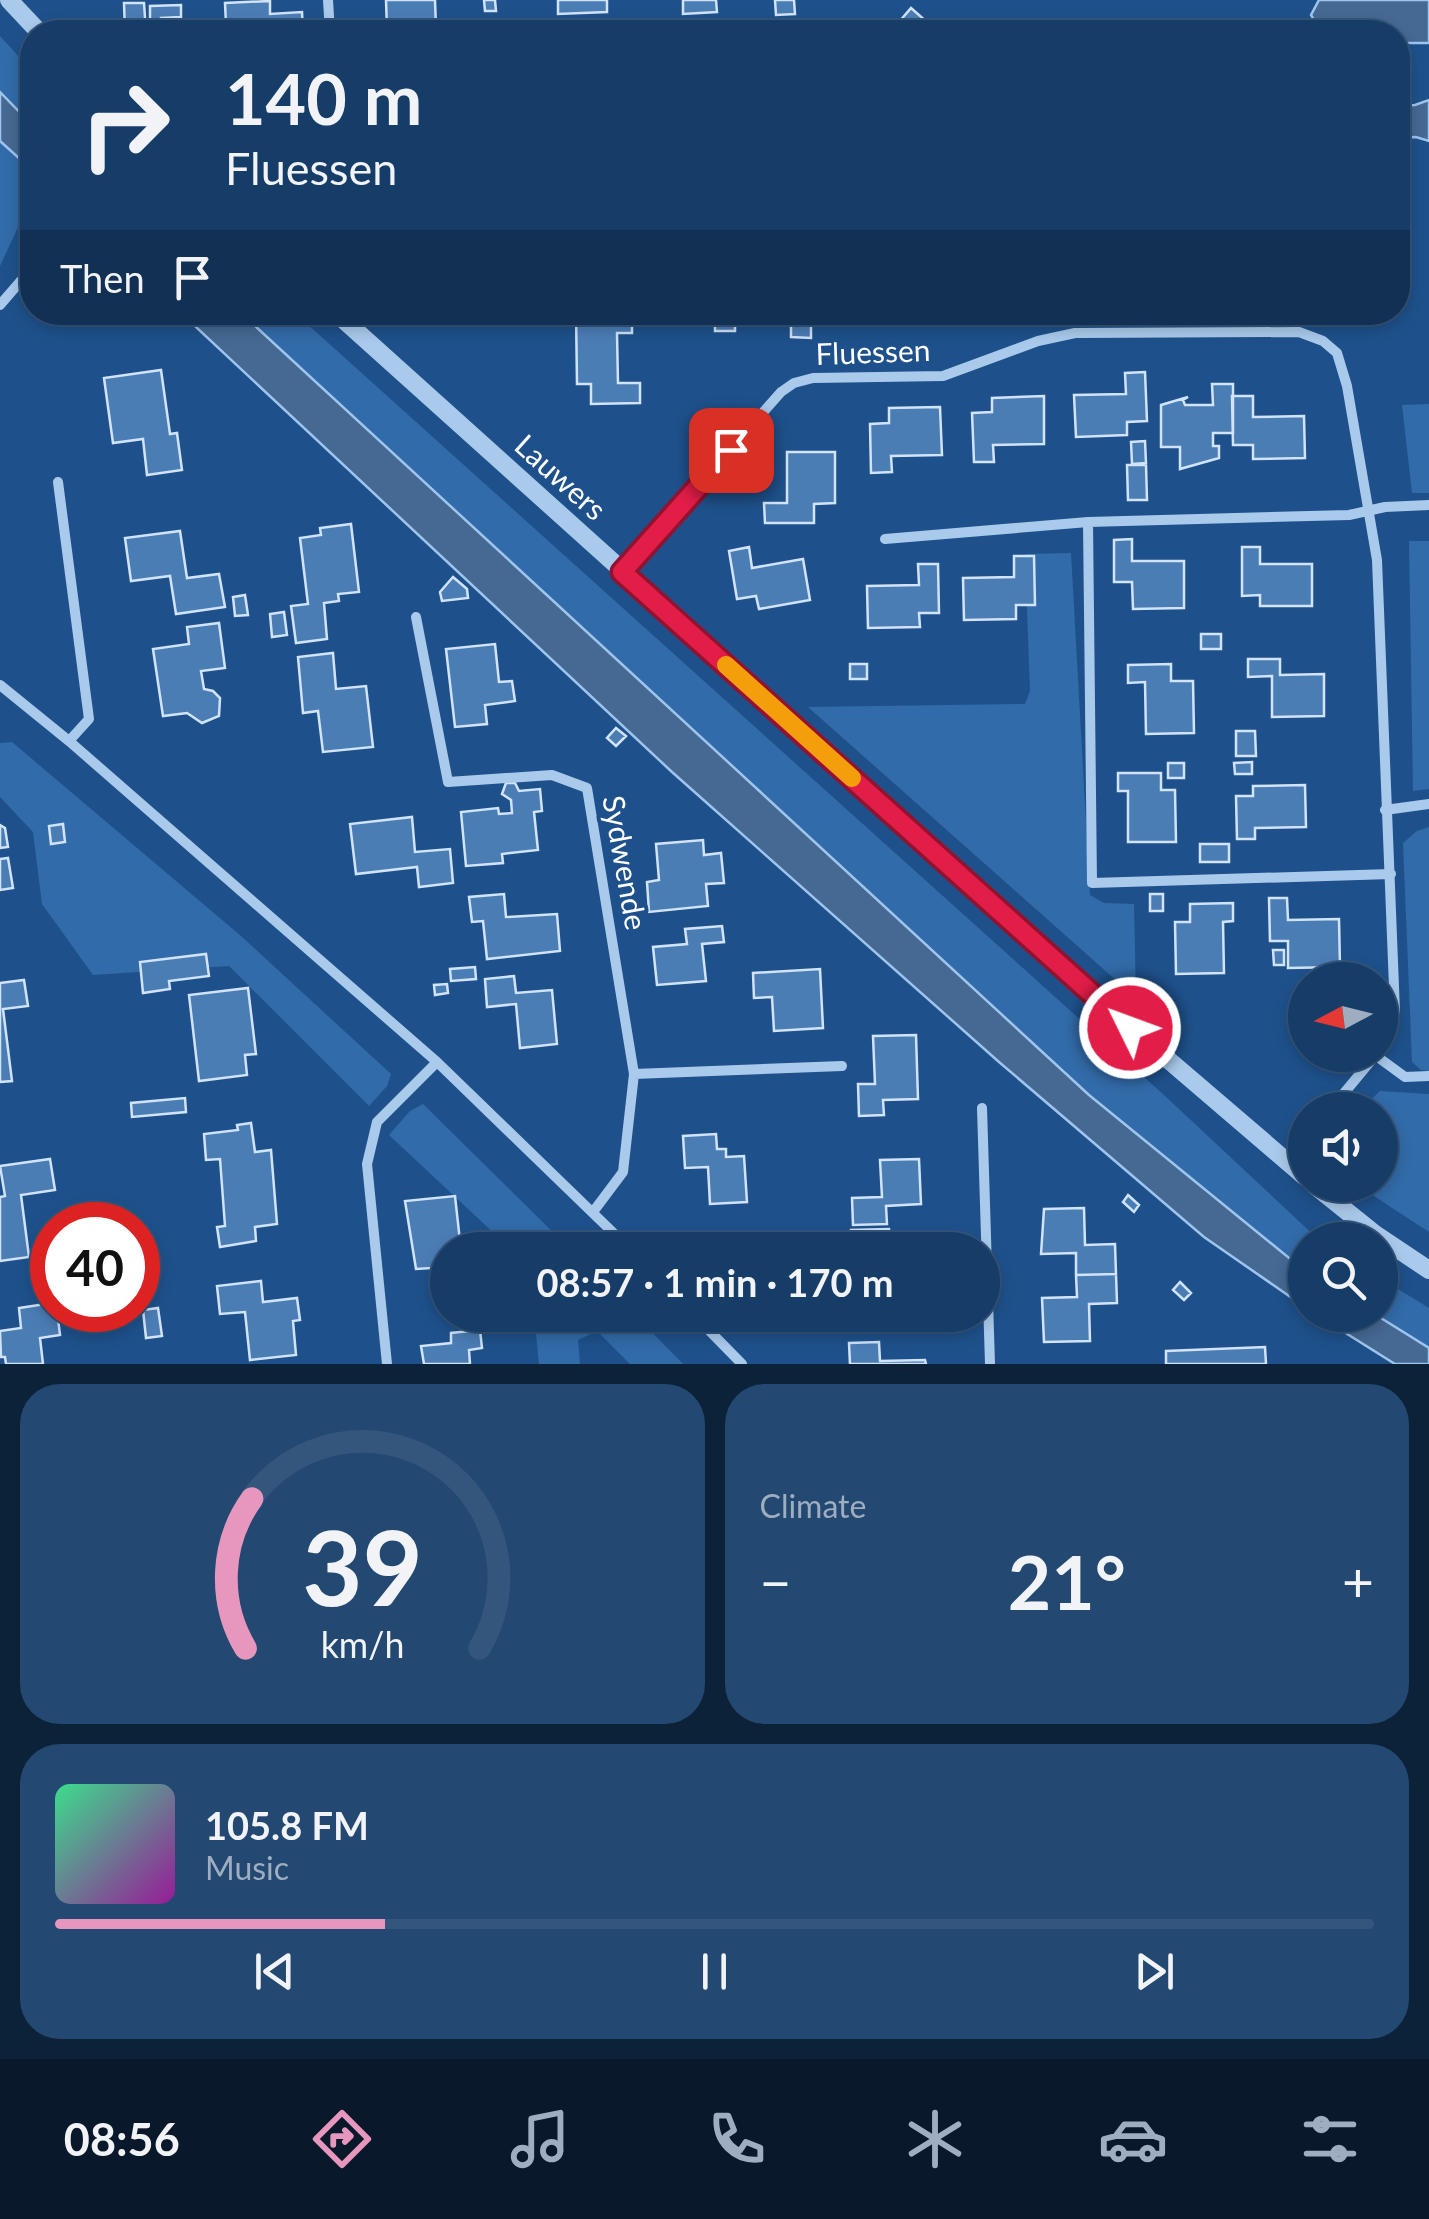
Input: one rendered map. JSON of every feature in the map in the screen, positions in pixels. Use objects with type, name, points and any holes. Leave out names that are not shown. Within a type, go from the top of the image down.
[{"type":"street","points":[[9,0],[28,20]]},
{"type":"street","points":[[0,305],[20,282]]},
{"type":"street","name":"Lauwers","points":[[350,325],[1130,1028],[1287,1162]]},
{"type":"street","name":"Fluessen","points":[[622,572],[781,392],[794,383],[813,378],[943,376],[1038,340],[1076,333],[1299,332],[1323,341],[1337,353],[1347,386],[1377,560],[1394,962]]},
{"type":"street","points":[[58,482],[88,690],[89,719],[69,741]]},
{"type":"street","points":[[885,540],[1088,522],[1349,515],[1429,506]]},
{"type":"street","points":[[1088,522],[1092,883],[1391,874]]},
{"type":"street","name":"Sydwende","points":[[416,616],[448,782],[552,776],[587,788],[634,1074],[623,1172],[593,1212]]},
{"type":"street","points":[[0,685],[437,1062],[612,1232]]},
{"type":"street","points":[[1386,810],[1429,804]]},
{"type":"street","points":[[387,1364],[368,1164],[377,1122],[437,1062]]},
{"type":"street","points":[[634,1074],[842,1066]]},
{"type":"street","points":[[1345,1092],[1361,1072]]},
{"type":"street","points":[[1397,1072],[1404,1077],[1429,1076]]},
{"type":"street","points":[[982,1108],[990,1364]]},
{"type":"street","points":[[1335,1202],[1374,1234],[1429,1270]]},
{"type":"street","points":[[711,1332],[742,1364]]},
{"type":"shaded area","points":[[1319,0],[1429,0],[1429,43],[1410,43],[1410,20],[1314,20],[1311,15]]},
{"type":"shaded area","points":[[0,36],[20,58],[20,223],[0,266]]},
{"type":"shaded area","points":[[0,92],[20,113],[20,159],[0,141]]},
{"type":"shaded area","points":[[1429,100],[1429,141],[1410,137],[1410,105]]},
{"type":"shaded area","points":[[194,325],[254,325],[1089,1095],[1288,1257],[1288,1295],[1204,1237],[999,1062],[672,772]]},
{"type":"shaded area","points":[[254,325],[308,325],[1164,1095],[1300,1222],[1288,1222],[1288,1257],[1089,1095]]},
{"type":"shaded area","points":[[1429,404],[1429,493],[1412,493],[1402,405]]},
{"type":"shaded area","points":[[1409,541],[1429,541],[1429,789],[1413,791]]},
{"type":"shaded area","points":[[1071,553],[1090,895],[1104,903],[1134,904],[1136,998],[808,707],[1025,704],[1030,691],[1025,554]]},
{"type":"shaded area","points":[[12,742],[241,936],[391,1074],[387,1086],[369,1106],[229,966],[93,975],[42,904],[33,832],[0,797],[0,743]]},
{"type":"shaded area","points":[[1429,827],[1429,1071],[1412,1062],[1403,843]]},
{"type":"shaded area","points":[[1398,1092],[1429,1094],[1429,1232],[1383,1202],[1398,1202]]},
{"type":"shaded area","points":[[423,1104],[553,1232],[493,1232],[389,1135],[410,1111]]},
{"type":"shaded area","points":[[1398,1289],[1429,1308],[1429,1348],[1398,1329]]},
{"type":"shaded area","points":[[1398,1329],[1429,1348],[1429,1364],[1395,1364],[1344,1332],[1398,1332]]},
{"type":"shaded area","points":[[536,1332],[595,1332],[578,1340],[580,1364],[539,1364]]},
{"type":"shaded area","points":[[598,1332],[652,1332],[683,1364],[630,1364]]},
{"type":"building","points":[[386,0],[435,0],[436,20],[387,20]]},
{"type":"building","points":[[484,0],[495,0],[496,11],[485,11]]},
{"type":"building","points":[[558,0],[607,0],[607,12],[558,14]]},
{"type":"building","points":[[683,0],[716,0],[717,12],[683,14]]},
{"type":"building","points":[[775,0],[794,0],[795,14],[776,15]]},
{"type":"building","points":[[270,1],[270,14],[302,12],[302,20],[226,20],[225,3]]},
{"type":"building","points":[[124,3],[144,3],[145,20],[125,20]]},
{"type":"building","points":[[181,5],[181,17],[150,20],[150,6]]},
{"type":"building","points":[[911,8],[925,20],[901,20]]},
{"type":"building","points":[[576,325],[632,325],[632,333],[617,333],[618,383],[640,383],[640,403],[591,404],[591,384],[577,384]]},
{"type":"building","points":[[715,325],[735,325],[735,331],[715,331]]},
{"type":"building","points":[[791,325],[811,325],[811,338],[791,337]]},
{"type":"building","points":[[161,370],[170,434],[177,433],[182,470],[147,475],[143,439],[113,443],[104,378]]},
{"type":"building","points":[[1145,372],[1147,421],[1127,422],[1127,435],[1076,437],[1074,395],[1126,394],[1125,373]]},
{"type":"building","points":[[1212,384],[1233,384],[1233,433],[1213,433],[1213,446],[1219,446],[1219,458],[1180,469],[1180,447],[1161,447],[1161,405],[1188,397],[1183,400],[1185,405],[1213,405]]},
{"type":"building","points":[[1044,396],[1044,444],[993,445],[994,462],[974,462],[972,413],[992,412],[992,398]]},
{"type":"building","points":[[1232,396],[1253,396],[1253,417],[1304,416],[1305,458],[1253,459],[1253,445],[1233,445]]},
{"type":"building","points":[[940,407],[942,455],[891,456],[892,472],[871,473],[870,424],[889,423],[889,408]]},
{"type":"building","points":[[1145,441],[1146,463],[1132,464],[1131,442]]},
{"type":"building","points":[[787,452],[835,452],[835,503],[814,504],[814,523],[765,523],[764,503],[787,503]]},
{"type":"building","points":[[1127,465],[1146,465],[1147,500],[1128,500]]},
{"type":"building","points":[[351,524],[359,592],[338,594],[339,601],[324,603],[327,639],[296,643],[291,606],[308,604],[300,538],[321,535],[320,528]]},
{"type":"building","points":[[180,531],[187,578],[219,574],[225,607],[176,614],[170,576],[131,581],[125,538]]},
{"type":"building","points":[[1132,539],[1132,561],[1184,561],[1184,608],[1133,609],[1132,582],[1114,582],[1114,540]]},
{"type":"building","points":[[749,547],[752,568],[803,559],[810,600],[759,609],[756,596],[737,599],[729,551]]},
{"type":"building","points":[[1242,547],[1260,547],[1260,564],[1312,564],[1312,606],[1260,606],[1260,595],[1242,596]]},
{"type":"building","points":[[1014,556],[1034,556],[1035,605],[1016,605],[1016,619],[964,620],[963,578],[1014,577]]},
{"type":"building","points":[[918,564],[938,564],[939,613],[919,613],[920,627],[868,628],[867,586],[919,585]]},
{"type":"building","points":[[453,577],[467,589],[468,598],[442,601],[440,592]]},
{"type":"building","points":[[245,595],[248,615],[235,616],[233,597]]},
{"type":"building","points":[[284,612],[287,635],[272,637],[270,614]]},
{"type":"building","points":[[219,623],[225,668],[201,671],[204,689],[220,698],[219,716],[202,723],[187,713],[163,716],[153,649],[189,644],[187,627]]},
{"type":"building","points":[[1201,634],[1221,634],[1221,649],[1201,649]]},
{"type":"building","points":[[495,644],[499,682],[512,681],[515,701],[485,705],[487,724],[455,727],[446,649]]},
{"type":"building","points":[[333,653],[336,689],[366,686],[373,747],[323,752],[318,711],[303,713],[298,657]]},
{"type":"building","points":[[1248,659],[1280,659],[1280,675],[1324,674],[1324,716],[1272,717],[1272,676],[1248,677]]},
{"type":"building","points":[[850,664],[867,664],[867,679],[850,679]]},
{"type":"building","points":[[1171,664],[1171,681],[1193,681],[1194,733],[1146,734],[1145,682],[1128,683],[1128,665]]},
{"type":"building","points":[[616,728],[626,736],[616,746],[607,738]]},
{"type":"building","points":[[1236,731],[1255,731],[1256,756],[1236,756]]},
{"type":"building","points":[[1252,762],[1252,774],[1235,774],[1234,763]]},
{"type":"building","points":[[1168,763],[1184,763],[1184,778],[1168,778]]},
{"type":"building","points":[[1118,773],[1161,773],[1161,790],[1175,790],[1176,842],[1128,842],[1128,791],[1118,791]]},
{"type":"building","points":[[506,783],[515,783],[519,791],[540,789],[542,811],[534,812],[538,850],[502,854],[503,863],[466,866],[461,812],[498,808],[499,814],[512,813],[511,800],[502,794]]},
{"type":"building","points":[[1305,785],[1306,827],[1255,828],[1255,839],[1237,839],[1236,796],[1253,796],[1253,786]]},
{"type":"building","points":[[412,817],[415,852],[450,849],[453,883],[419,887],[417,867],[356,874],[350,824]]},
{"type":"building","points":[[63,824],[65,842],[51,844],[49,826]]},
{"type":"building","points":[[0,825],[5,828],[8,847],[0,848]]},
{"type":"building","points":[[703,840],[704,855],[721,853],[724,883],[706,884],[708,906],[649,912],[647,882],[659,880],[656,844]]},
{"type":"building","points":[[1200,844],[1229,844],[1229,862],[1200,862]]},
{"type":"building","points":[[8,858],[13,888],[0,890],[0,859]]},
{"type":"building","points":[[504,894],[506,917],[557,914],[560,951],[487,959],[483,921],[472,922],[469,897]]},
{"type":"building","points":[[1150,894],[1163,894],[1163,911],[1150,911]]},
{"type":"building","points":[[1269,898],[1287,898],[1288,920],[1339,919],[1340,962],[1288,962],[1288,941],[1270,941]]},
{"type":"building","points":[[1233,903],[1233,921],[1223,922],[1224,973],[1176,974],[1175,922],[1190,922],[1190,904]]},
{"type":"building","points":[[722,926],[724,942],[702,944],[706,981],[657,985],[653,947],[687,944],[685,929]]},
{"type":"building","points":[[1273,950],[1284,950],[1284,965],[1274,965]]},
{"type":"building","points":[[206,954],[209,976],[169,981],[170,989],[143,993],[140,962]]},
{"type":"building","points":[[475,967],[476,979],[451,981],[450,969]]},
{"type":"building","points":[[820,969],[823,1028],[774,1031],[772,997],[754,998],[753,973]]},
{"type":"building","points":[[514,976],[516,993],[552,990],[557,1044],[520,1048],[516,1004],[487,1007],[485,979]]},
{"type":"building","points":[[24,980],[28,1006],[3,1009],[12,1081],[0,1082],[0,983]]},
{"type":"building","points":[[447,984],[448,993],[435,995],[434,985]]},
{"type":"building","points":[[248,988],[256,1054],[245,1055],[247,1075],[199,1081],[189,995]]},
{"type":"building","points":[[916,1035],[918,1099],[883,1100],[884,1115],[859,1116],[858,1084],[875,1084],[873,1036]]},
{"type":"building","points":[[185,1098],[186,1112],[132,1117],[131,1103]]},
{"type":"building","points":[[251,1123],[255,1152],[271,1150],[277,1224],[255,1227],[256,1241],[220,1247],[217,1227],[225,1226],[220,1159],[206,1160],[204,1134],[238,1130],[237,1125]]},
{"type":"building","points":[[716,1134],[717,1149],[726,1149],[726,1157],[744,1156],[747,1202],[710,1204],[708,1167],[685,1168],[683,1136]]},
{"type":"building","points":[[50,1159],[55,1190],[21,1195],[29,1257],[0,1261],[0,1197],[5,1196],[0,1166]]},
{"type":"building","points":[[919,1159],[921,1204],[886,1206],[887,1224],[853,1225],[852,1198],[882,1197],[880,1160]]},
{"type":"building","points":[[1128,1195],[1139,1205],[1134,1212],[1123,1202]]},
{"type":"building","points":[[455,1196],[459,1232],[430,1232],[430,1268],[416,1269],[405,1201]]},
{"type":"building","points":[[1084,1208],[1085,1245],[1115,1244],[1116,1274],[1076,1275],[1076,1253],[1041,1254],[1044,1209]]},
{"type":"building","points":[[889,1229],[889,1232],[851,1232]]},
{"type":"building","points":[[1116,1274],[1117,1303],[1089,1304],[1090,1341],[1044,1342],[1042,1298],[1077,1297],[1076,1275]]},
{"type":"building","points":[[261,1281],[263,1302],[297,1298],[300,1320],[293,1321],[296,1355],[250,1360],[245,1312],[220,1314],[217,1286]]},
{"type":"building","points":[[1180,1282],[1191,1293],[1184,1300],[1173,1290]]},
{"type":"building","points":[[30,1306],[30,1332],[60,1332],[40,1338],[43,1364],[6,1364],[5,1357],[1,1357],[0,1331],[21,1328],[19,1308]]},
{"type":"building","points":[[160,1322],[162,1336],[146,1338],[145,1332],[160,1332]]},
{"type":"building","points":[[480,1332],[482,1348],[469,1350],[470,1364],[424,1364],[421,1346],[451,1343],[451,1333]]},
{"type":"building","points":[[879,1342],[880,1361],[925,1360],[926,1364],[850,1364],[849,1343]]},
{"type":"building","points":[[1265,1347],[1266,1364],[1166,1364],[1166,1351]]},
{"type":"slow traffic","points":[[726,665],[852,778]]},
{"type":"route","points":[[731,450],[622,572],[1130,1028]]}]
